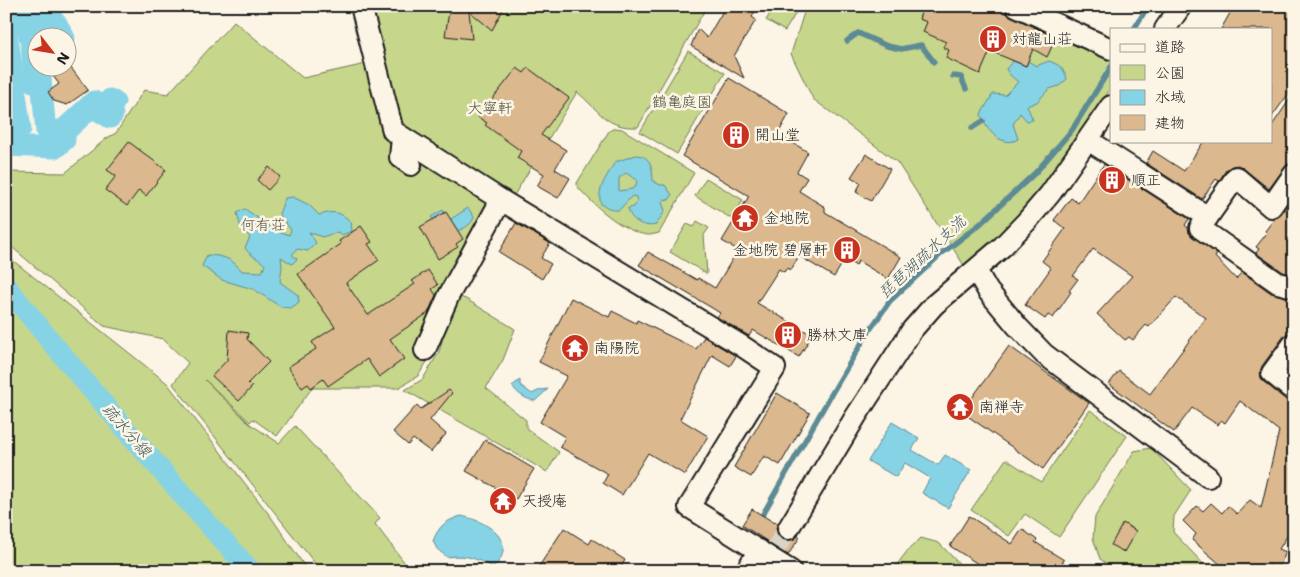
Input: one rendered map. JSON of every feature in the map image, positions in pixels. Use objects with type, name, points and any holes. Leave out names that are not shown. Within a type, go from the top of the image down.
[{"type":"street","points":[[361,6],[392,131],[776,368],[689,507],[768,552],[791,571]]},
{"type":"street","points":[[1016,6],[1110,49]]},
{"type":"street","points":[[1166,28],[1181,6]]},
{"type":"street","points":[[788,529],[856,416],[912,330],[934,305],[1002,247],[1027,221],[1050,194],[1110,107]]},
{"type":"street","points":[[402,138],[400,157],[411,166]]},
{"type":"street","points":[[1088,140],[1208,217]]},
{"type":"street","points":[[1294,174],[1271,207],[1236,177],[1200,228],[1278,283],[1294,287]]},
{"type":"street","points":[[425,350],[449,295],[501,200]]},
{"type":"street","points":[[976,270],[988,291],[1017,326],[1044,354],[1208,477]]},
{"type":"street","points":[[1294,343],[1272,372],[1294,391]]},
{"type":"street","points":[[746,571],[768,552]]},
{"type":"green space","name":"大寧軒","points":[[374,6],[707,6],[638,127],[627,127],[610,122],[577,92],[513,197],[399,127],[377,29]]},
{"type":"green space","points":[[771,6],[800,6],[785,31],[766,20],[774,8]]},
{"type":"green space","points":[[806,6],[1008,6],[1110,51],[1110,89],[1032,206],[994,245],[965,267],[897,162],[813,99],[791,54]]},
{"type":"green space","name":"何有荘","points":[[234,21],[303,78],[366,64],[386,127],[495,204],[432,354],[418,376],[398,388],[312,388],[277,436],[253,419],[250,422],[205,380],[250,424],[279,443],[295,426],[380,518],[375,524],[411,571],[321,571],[173,384],[188,363],[163,339],[104,326],[6,242],[6,172],[65,173],[107,138],[116,133],[144,90],[168,94]]},
{"type":"green space","points":[[6,49],[16,125],[6,126]]},
{"type":"green space","name":"鶴亀庭園","points":[[688,51],[725,73],[677,154],[640,132]]},
{"type":"green space","points":[[615,128],[622,129],[694,173],[659,233],[648,235],[629,229],[600,209],[577,186],[577,183],[609,131]]},
{"type":"green space","points":[[706,178],[743,200],[732,219],[695,196]]},
{"type":"green space","points":[[697,221],[709,228],[704,235],[707,274],[670,252],[687,224],[694,227]]},
{"type":"green space","points":[[6,255],[167,383],[271,517],[308,571],[6,571]]},
{"type":"green space","points":[[454,295],[466,299],[515,329],[503,360],[486,388],[526,420],[526,428],[559,452],[547,472],[405,390],[423,379],[439,352]]},
{"type":"green space","points":[[1090,410],[1127,436],[1059,537],[1025,514],[1009,536],[971,510],[1006,459],[1041,482]]},
{"type":"green space","points":[[1151,448],[1191,490],[1174,516],[1173,532],[1210,571],[1117,571],[1100,559],[1093,538],[1095,517],[1134,451]]},
{"type":"green space","points":[[921,538],[939,543],[966,571],[892,571],[908,550]]},
{"type":"water","points":[[1013,61],[1026,66],[1028,61],[1036,66],[1049,61],[1061,67],[1067,79],[1059,86],[1049,89],[1037,102],[1027,106],[1033,120],[1027,121],[1020,113],[1013,124],[1018,139],[1006,141],[995,136],[990,131],[981,114],[993,94],[1005,95],[1018,82],[1006,69]]},
{"type":"water","points":[[636,155],[645,158],[650,164],[653,181],[660,185],[665,185],[672,195],[669,200],[664,199],[662,202],[665,211],[656,225],[651,226],[638,223],[629,213],[628,208],[634,207],[637,202],[636,197],[632,196],[619,210],[613,210],[601,204],[601,188],[615,162]],"holes":[[[626,173],[637,180],[636,186],[632,189],[619,191],[619,178]]]},
{"type":"water","points":[[293,197],[309,205],[319,215],[329,213],[340,214],[351,222],[352,231],[342,235],[338,232],[322,237],[309,232],[316,243],[308,251],[297,249],[292,255],[297,259],[292,264],[281,257],[280,282],[298,295],[299,302],[291,308],[281,307],[253,289],[222,280],[202,266],[207,255],[213,255],[231,260],[242,271],[262,272],[265,265],[245,248],[250,237],[241,228],[237,213],[245,209],[273,229],[289,235],[291,230],[279,214],[285,198]]},
{"type":"water","points":[[468,208],[474,217],[470,224],[463,229],[446,235],[431,217],[443,210],[446,217],[451,219]]},
{"type":"water","points":[[520,380],[520,385],[532,394],[548,389],[535,401],[531,400],[522,396],[512,386]]},
{"type":"water","points":[[892,422],[919,438],[912,450],[938,465],[945,455],[971,470],[948,508],[922,493],[930,478],[905,463],[896,477],[868,461]]},
{"type":"water","points":[[461,516],[489,527],[501,540],[503,549],[501,558],[494,567],[467,557],[447,557],[437,549],[433,541],[440,528],[447,522]]},
{"type":"building","points":[[450,6],[505,6],[492,30],[469,11],[472,39],[445,36]]},
{"type":"building","points":[[726,6],[758,6],[752,17],[756,20],[734,56],[744,78],[691,46],[698,29],[707,38]]},
{"type":"building","name":"対龍山荘","points":[[923,6],[992,6],[1046,33],[1044,37],[1054,42],[1047,57],[1033,49],[1026,66],[990,51],[980,74],[946,58],[949,50],[943,47],[946,42],[923,32],[927,22],[919,19]]},
{"type":"building","points":[[1234,6],[1294,6],[1294,86],[1272,117],[1272,28],[1222,28]]},
{"type":"building","points":[[517,68],[524,73],[528,68],[569,98],[541,135],[566,150],[555,169],[570,178],[558,198],[537,186],[544,174],[517,158],[521,151],[485,125],[487,123],[478,117]]},
{"type":"building","points":[[78,77],[88,90],[67,105],[54,101],[48,92],[59,84],[54,78]]},
{"type":"building","points":[[729,78],[789,114],[778,134],[808,152],[797,172],[807,178],[799,191],[825,207],[825,212],[901,257],[888,279],[858,261],[856,266],[845,259],[834,277],[799,256],[791,270],[787,268],[784,272],[779,269],[757,303],[812,335],[799,357],[753,330],[749,336],[717,317],[720,313],[639,265],[648,252],[715,288],[738,250],[722,241],[749,196],[682,156]]},
{"type":"building","points":[[1294,93],[1294,162],[1285,167],[1269,189],[1238,165],[1226,170],[1219,181],[1216,179],[1202,199],[1146,163],[1153,151],[1184,171],[1203,142],[1272,142],[1272,126]]},
{"type":"building","points":[[129,142],[166,170],[146,196],[139,190],[127,206],[105,190],[116,176],[107,170]]},
{"type":"building","points":[[866,154],[890,169],[871,201],[856,192],[861,183],[851,177]]},
{"type":"building","points":[[1104,164],[1189,219],[1185,225],[1189,233],[1217,254],[1215,257],[1236,279],[1242,272],[1271,293],[1294,299],[1294,331],[1284,336],[1262,366],[1260,372],[1264,382],[1286,400],[1294,403],[1294,525],[1279,549],[1286,552],[1278,570],[1269,566],[1265,571],[1228,571],[1192,540],[1196,534],[1183,521],[1197,506],[1203,511],[1211,503],[1222,513],[1228,506],[1237,514],[1250,500],[1261,508],[1279,431],[1240,401],[1225,423],[1221,420],[1218,425],[1192,408],[1174,432],[1109,384],[1119,371],[1150,394],[1206,318],[1176,297],[1149,327],[1146,325],[1133,340],[1129,337],[1125,340],[1097,314],[1132,276],[1093,249],[1073,276],[1078,279],[1053,318],[1048,315],[1045,319],[1025,305],[1051,268],[1042,261],[1065,229],[1054,220],[1071,198],[1078,203]]},
{"type":"building","points":[[269,167],[280,177],[268,190],[257,180]]},
{"type":"building","points":[[1294,195],[1294,275],[1283,272],[1256,253],[1259,249],[1256,247],[1267,233],[1265,231],[1275,218],[1281,214]]},
{"type":"building","points":[[446,212],[463,239],[456,244],[458,247],[438,259],[420,227]]},
{"type":"building","points":[[516,223],[550,243],[541,258],[551,264],[542,279],[499,252]]},
{"type":"building","points":[[361,226],[372,242],[368,244],[379,260],[346,283],[368,315],[415,284],[412,281],[428,270],[438,285],[432,289],[436,295],[428,313],[390,339],[404,359],[379,377],[367,359],[328,386],[323,379],[311,388],[308,384],[302,388],[288,367],[316,349],[312,342],[335,327],[298,274],[341,244],[339,241]]},
{"type":"building","points":[[571,298],[609,317],[612,311],[636,323],[637,320],[696,349],[704,337],[736,356],[730,366],[712,355],[680,419],[708,436],[685,475],[648,453],[622,495],[603,483],[608,474],[560,447],[565,437],[540,422],[567,376],[539,362]]},
{"type":"building","points":[[229,330],[248,333],[247,339],[269,362],[248,383],[252,387],[239,401],[212,376],[227,360]]},
{"type":"building","points":[[1009,346],[1089,403],[1043,469],[962,412]]},
{"type":"building","points":[[449,390],[452,393],[430,420],[446,434],[431,452],[413,439],[408,445],[393,432],[417,405],[421,409]]},
{"type":"building","points":[[777,393],[810,413],[780,465],[764,456],[751,477],[734,467]]},
{"type":"building","points":[[485,440],[534,469],[516,499],[466,471]]},
{"type":"building","points":[[752,509],[778,523],[776,528],[777,534],[782,539],[788,541],[798,536],[800,537],[788,555],[742,525]]},
{"type":"building","points":[[969,516],[1012,544],[1022,529],[1037,540],[1035,542],[1064,560],[1057,571],[989,571],[950,546]]},
{"type":"building","points":[[1123,523],[1136,531],[1124,552],[1111,545]]},
{"type":"building","points":[[564,528],[589,544],[592,539],[625,560],[619,571],[536,571]]},
{"type":"waterway","name":"疏水分線","points":[[11,6],[24,21],[28,30],[32,51],[33,82]]},
{"type":"waterway","points":[[30,6],[34,18],[41,19],[43,8],[58,25],[54,28]]},
{"type":"waterway","name":"琵琶湖疏水支流","points":[[1135,28],[1148,6]]},
{"type":"waterway","points":[[44,28],[54,20]]},
{"type":"waterway","points":[[6,25],[21,129],[6,130]]},
{"type":"waterway","points":[[847,41],[858,33],[887,46],[901,49],[921,45],[934,62]]},
{"type":"waterway","name":"琵琶湖疏水支流","points":[[763,514],[867,334],[890,301],[941,254],[980,224],[1036,172],[1072,130],[1110,69]]},
{"type":"waterway","points":[[953,76],[961,77],[966,89]]},
{"type":"waterway","points":[[6,146],[56,148],[65,140],[65,132],[92,107],[110,118],[113,115],[108,112],[115,102],[110,99],[105,108],[94,101],[63,130],[53,130],[51,133],[46,132],[41,78]]},
{"type":"waterway","points":[[972,128],[983,121]]},
{"type":"waterway","name":"疏水分線","points":[[6,286],[112,413],[251,571]]},
{"type":"tunnel","points":[[776,548],[788,529]]},
{"type":"place","name":"対龍山荘","points":[[993,39]]},
{"type":"place","name":"開山堂","points":[[736,135]]},
{"type":"place","name":"順正","points":[[1112,180]]},
{"type":"place","name":"金地院","points":[[745,218]]},
{"type":"place","name":"金地院 碧層軒","points":[[847,250]]},
{"type":"place","name":"勝林文庫","points":[[788,335]]},
{"type":"place","name":"南陽院","points":[[575,348]]},
{"type":"place","name":"南禅寺","points":[[960,407]]},
{"type":"place","name":"天授庵","points":[[503,501]]}]
